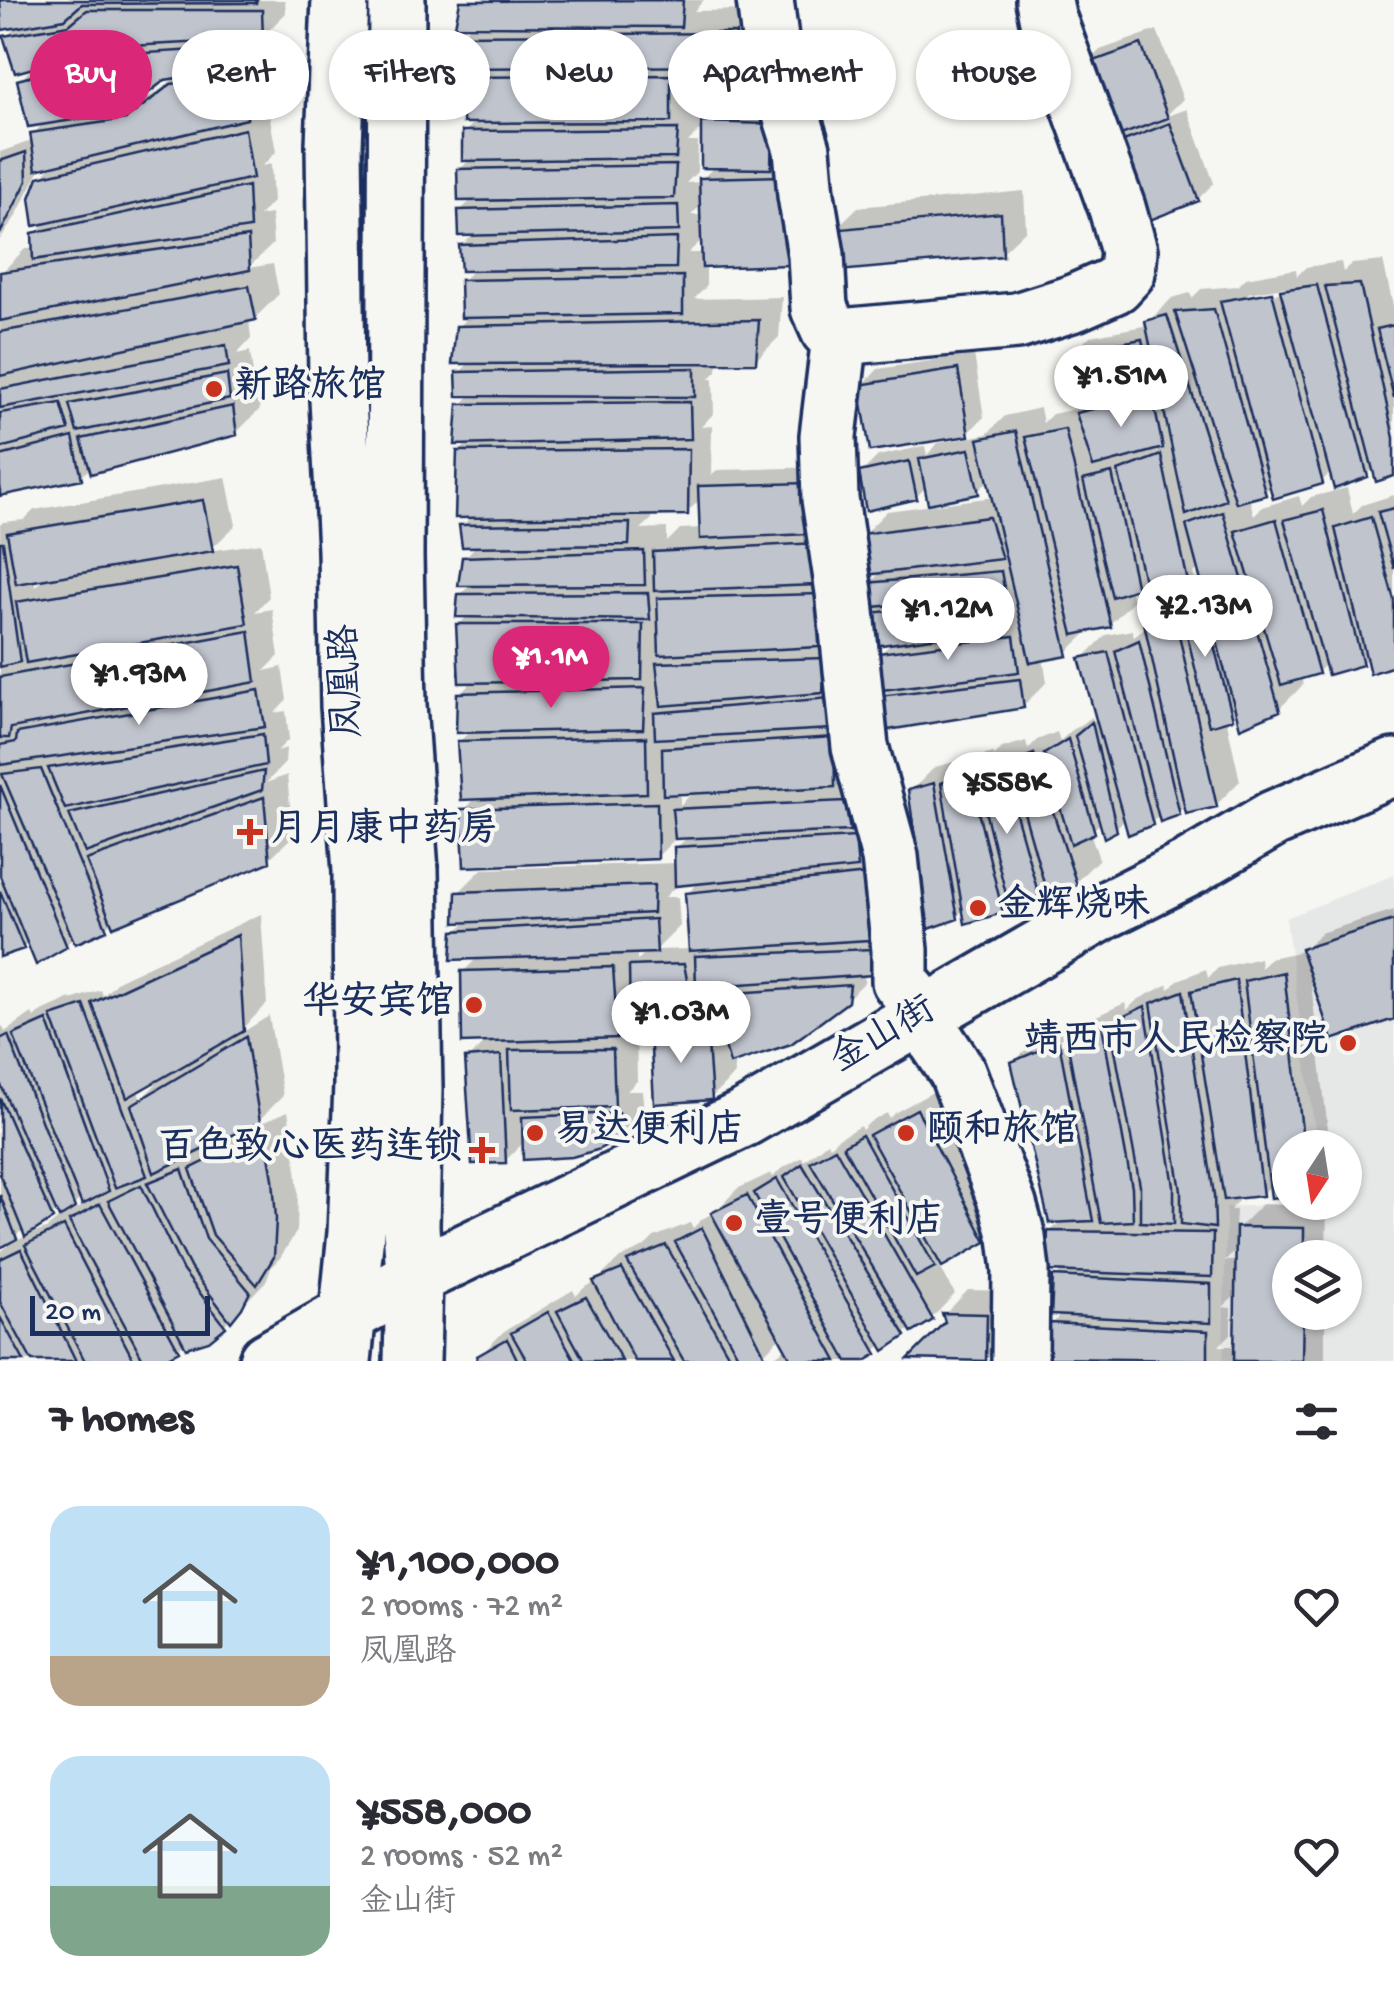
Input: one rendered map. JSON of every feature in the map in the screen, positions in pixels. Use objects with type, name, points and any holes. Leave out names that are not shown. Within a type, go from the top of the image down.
[{"type":"main road","name":"凤凰路","points":[[340,0],[334,144],[337,381],[346,550],[348,706],[361,871],[362,1085],[356,1233],[344,1345]]},
{"type":"main road","name":"凤凰路","points":[[397,0],[395,557],[398,705],[410,871],[413,1322]]},
{"type":"main road","points":[[765,0],[772,54],[802,149],[819,308],[829,330],[840,337],[1018,322],[1115,285],[1126,272],[1129,251],[1117,208],[1044,0]]},
{"type":"main road","points":[[840,337],[828,436],[830,499],[860,747],[890,856],[900,981],[956,1072],[1008,1205],[1022,1270],[1020,1361]]},
{"type":"main road","name":"金山街","points":[[267,1361],[300,1344],[344,1345],[413,1322],[930,1025],[1106,910],[1191,868],[1274,819],[1394,767]]},
{"type":"main road","name":"金山街","points":[[930,1025],[1036,978],[1284,840],[1394,792]]},
{"type":"shaded area","name":"靖西市人民检察院","points":[[1394,875],[1394,1361],[1223,1361],[1226,1207],[1272,1205],[1272,1220],[1362,1220],[1362,1130],[1315,1130],[1286,918]]},
{"type":"building","points":[[0,0],[257,0],[82,4],[65,19],[2,30]]},
{"type":"building","points":[[683,0],[681,27],[455,26],[460,1]]},
{"type":"building","points":[[87,10],[262,10],[263,30],[172,30],[172,44],[152,45],[152,30],[39,30],[69,25]]},
{"type":"building","points":[[30,32],[30,69],[15,73],[3,36]]},
{"type":"building","points":[[668,33],[668,66],[648,67],[648,34]]},
{"type":"building","points":[[490,35],[510,35],[510,68],[490,68]]},
{"type":"building","points":[[1141,44],[1168,118],[1107,140],[1080,66]]},
{"type":"building","points":[[172,51],[172,79],[152,90],[152,53]]},
{"type":"building","points":[[648,75],[668,75],[671,122],[463,123],[490,120],[490,77],[510,77],[510,120],[648,120]]},
{"type":"building","points":[[30,77],[30,120],[73,120],[28,127],[17,80]]},
{"type":"building","points":[[171,84],[172,120],[243,120],[36,170],[30,133],[119,120],[152,120],[152,99]]},
{"type":"building","points":[[701,122],[772,124],[771,169],[701,168]]},
{"type":"building","points":[[1170,123],[1199,201],[1137,225],[1108,147]]},
{"type":"building","points":[[245,129],[253,178],[34,226],[30,198],[38,177]]},
{"type":"building","points":[[678,129],[676,158],[462,161],[462,131]]},
{"type":"building","points":[[26,152],[27,181],[0,234],[0,161]]},
{"type":"building","points":[[676,165],[674,198],[458,201],[457,169]]},
{"type":"building","points":[[785,176],[788,265],[702,268],[699,178]]},
{"type":"building","points":[[248,186],[250,228],[33,260],[32,233]]},
{"type":"building","points":[[678,205],[679,231],[459,236],[458,210]]},
{"type":"building","points":[[1001,213],[1003,256],[839,271],[831,230]]},
{"type":"building","points":[[248,237],[250,270],[0,321],[0,272]]},
{"type":"building","points":[[677,238],[676,268],[461,271],[459,245]]},
{"type":"building","points":[[683,276],[683,314],[461,318],[460,280]]},
{"type":"building","points":[[1360,284],[1394,438],[1394,476],[1376,482],[1325,286]]},
{"type":"building","points":[[1317,285],[1368,477],[1334,489],[1280,290]]},
{"type":"building","points":[[249,286],[256,320],[0,376],[0,332]]},
{"type":"building","points":[[1272,292],[1323,484],[1273,499],[1220,301]]},
{"type":"building","points":[[1214,309],[1266,495],[1236,503],[1175,312]]},
{"type":"building","points":[[1167,315],[1226,500],[1186,515],[1145,321]]},
{"type":"building","points":[[759,320],[756,363],[452,364],[456,326]]},
{"type":"building","points":[[1394,325],[1394,398],[1377,329]]},
{"type":"building","points":[[1142,339],[1150,382],[1080,397],[1071,352]]},
{"type":"building","points":[[226,345],[229,366],[0,408],[0,389]]},
{"type":"building","points":[[695,368],[695,397],[457,396],[456,372]]},
{"type":"building","points":[[958,369],[969,436],[870,451],[859,385]]},
{"type":"building","points":[[227,374],[230,399],[77,432],[69,404]]},
{"type":"building","points":[[1152,395],[1163,448],[1093,467],[1076,413]]},
{"type":"building","points":[[690,402],[691,439],[455,445],[458,404]]},
{"type":"building","points":[[61,403],[69,430],[0,448],[0,413]]},
{"type":"building","points":[[233,406],[237,435],[91,474],[81,439]]},
{"type":"building","points":[[1065,429],[1111,627],[1073,635],[1025,437]]},
{"type":"building","points":[[1016,431],[1068,656],[1030,663],[978,439]]},
{"type":"building","points":[[73,437],[82,479],[0,496],[0,456]]},
{"type":"building","points":[[689,449],[688,515],[455,518],[457,451]]},
{"type":"building","points":[[969,449],[979,494],[928,504],[919,459]]},
{"type":"building","points":[[1161,455],[1188,582],[1146,589],[1118,471]]},
{"type":"building","points":[[909,461],[917,499],[866,511],[859,472]]},
{"type":"building","points":[[1112,473],[1137,589],[1112,597],[1083,480]]},
{"type":"building","points":[[808,483],[808,534],[700,539],[698,486]]},
{"type":"building","points":[[203,500],[213,551],[16,584],[7,533]]},
{"type":"building","points":[[1394,508],[1394,569],[1378,512]]},
{"type":"building","points":[[1323,510],[1363,665],[1328,675],[1284,520]]},
{"type":"building","points":[[1223,512],[1280,711],[1240,728],[1186,525]]},
{"type":"building","points":[[989,517],[1002,559],[865,575],[861,534]]},
{"type":"building","points":[[1371,517],[1394,600],[1394,666],[1370,674],[1335,528]]},
{"type":"building","points":[[1276,519],[1319,674],[1281,685],[1235,531]]},
{"type":"building","points":[[630,523],[629,545],[462,547],[459,525]]},
{"type":"building","points":[[0,542],[20,662],[0,667]]},
{"type":"building","points":[[817,543],[817,585],[654,591],[653,552]]},
{"type":"building","points":[[644,551],[645,585],[458,586],[462,557]]},
{"type":"building","points":[[237,565],[247,624],[26,663],[16,602]]},
{"type":"building","points":[[1001,571],[1005,593],[864,608],[866,583]]},
{"type":"building","points":[[1200,592],[1233,719],[1209,726],[1178,597]]},
{"type":"building","points":[[648,593],[650,620],[456,617],[458,594]]},
{"type":"building","points":[[819,594],[819,647],[659,655],[657,598]]},
{"type":"building","points":[[1170,594],[1217,807],[1186,814],[1139,600]]},
{"type":"building","points":[[1008,600],[1011,627],[874,646],[868,613]]},
{"type":"building","points":[[456,624],[643,624],[642,680],[459,683]]},
{"type":"building","points":[[249,631],[256,682],[11,728],[9,738],[0,738],[0,677]]},
{"type":"building","points":[[1014,636],[1019,672],[882,690],[878,653]]},
{"type":"building","points":[[1139,640],[1180,815],[1160,822],[1115,651]]},
{"type":"building","points":[[1108,652],[1153,825],[1128,835],[1079,658]]},
{"type":"building","points":[[825,658],[823,693],[661,706],[656,663]]},
{"type":"building","points":[[1020,679],[1024,708],[882,731],[879,696]]},
{"type":"building","points":[[645,688],[643,729],[456,733],[457,693]]},
{"type":"building","points":[[259,690],[265,727],[0,765],[0,745],[16,742],[17,733]]},
{"type":"building","points":[[830,698],[832,729],[655,739],[654,713]]},
{"type":"building","points":[[1092,722],[1117,831],[1104,838],[1075,736]]},
{"type":"building","points":[[263,734],[266,765],[65,809],[48,768]]},
{"type":"building","points":[[646,737],[647,793],[461,800],[457,741]]},
{"type":"building","points":[[834,737],[835,787],[663,795],[662,748]]},
{"type":"building","points":[[1068,739],[1095,833],[1071,844],[1044,754]]},
{"type":"building","points":[[1034,754],[1077,885],[1048,897],[1010,763]]},
{"type":"building","points":[[1002,764],[1039,896],[1010,910],[975,771]]},
{"type":"building","points":[[41,769],[107,930],[75,944],[2,774]]},
{"type":"building","points":[[264,771],[262,790],[85,853],[69,814]]},
{"type":"building","points":[[969,775],[1003,913],[965,924],[941,783]]},
{"type":"building","points":[[934,783],[958,919],[929,929],[908,790]]},
{"type":"building","points":[[0,785],[67,947],[36,965],[0,876]]},
{"type":"building","points":[[264,797],[270,862],[113,927],[86,860]]},
{"type":"building","points":[[845,801],[850,831],[675,839],[672,809]]},
{"type":"building","points":[[657,803],[658,859],[464,867],[461,809]]},
{"type":"building","points":[[855,837],[858,868],[675,886],[674,847]]},
{"type":"building","points":[[868,874],[869,940],[689,951],[685,893]]},
{"type":"building","points":[[654,885],[653,913],[455,923],[456,892]]},
{"type":"building","points":[[0,891],[24,949],[0,957]]},
{"type":"building","points":[[655,919],[657,953],[451,960],[453,931]]},
{"type":"building","points":[[1394,920],[1394,1019],[1332,1040],[1301,949]]},
{"type":"building","points":[[238,935],[244,1031],[127,1098],[92,1003]]},
{"type":"building","points":[[872,949],[873,975],[696,987],[695,956]]},
{"type":"building","points":[[684,964],[690,996],[850,985],[848,1002],[791,1044],[730,1064],[718,1020],[630,1024],[629,966]]},
{"type":"building","points":[[613,967],[618,1038],[462,1043],[461,971]]},
{"type":"building","points":[[1284,972],[1302,1130],[1272,1130],[1272,1198],[1271,1198],[1244,981]]},
{"type":"building","points":[[1236,980],[1263,1196],[1224,1200],[1191,991]]},
{"type":"building","points":[[1183,991],[1214,1195],[1215,1228],[1181,1224],[1181,1191],[1151,1003]]},
{"type":"building","points":[[84,1005],[147,1176],[115,1188],[51,1016]]},
{"type":"building","points":[[1145,1006],[1174,1186],[1174,1224],[1140,1222],[1140,1186],[1110,1023]]},
{"type":"building","points":[[47,1020],[109,1191],[82,1205],[13,1035]]},
{"type":"building","points":[[1102,1025],[1132,1188],[1133,1221],[1101,1223],[1067,1041]]},
{"type":"building","points":[[707,1028],[712,1100],[654,1104],[650,1031]]},
{"type":"building","points":[[8,1035],[75,1208],[59,1218],[0,1083],[0,1039]]},
{"type":"building","points":[[246,1037],[260,1122],[154,1173],[131,1105]]},
{"type":"building","points":[[1059,1042],[1093,1221],[1049,1223],[1011,1062]]},
{"type":"building","points":[[613,1049],[615,1107],[511,1110],[509,1050]]},
{"type":"building","points":[[501,1055],[506,1163],[472,1164],[465,1058]]},
{"type":"building","points":[[0,1098],[53,1219],[25,1237],[0,1175]]},
{"type":"building","points":[[917,1109],[986,1242],[942,1267],[869,1135]]},
{"type":"building","points":[[619,1113],[621,1138],[597,1150],[572,1157],[523,1160],[522,1117]]},
{"type":"building","points":[[265,1132],[276,1219],[274,1257],[257,1285],[213,1235],[190,1169]]},
{"type":"building","points":[[862,1135],[935,1267],[916,1277],[843,1146]]},
{"type":"building","points":[[835,1148],[933,1320],[912,1333],[810,1162]]},
{"type":"building","points":[[802,1164],[906,1336],[884,1351],[784,1177]]},
{"type":"building","points":[[182,1169],[206,1239],[250,1292],[231,1322],[191,1269],[147,1183]]},
{"type":"building","points":[[777,1179],[877,1354],[865,1361],[847,1361],[754,1193]]},
{"type":"building","points":[[141,1185],[183,1271],[226,1327],[209,1341],[186,1348],[108,1201]]},
{"type":"building","points":[[0,1195],[17,1239],[0,1248]]},
{"type":"building","points":[[747,1195],[837,1361],[792,1361],[711,1213]]},
{"type":"building","points":[[100,1204],[179,1351],[160,1361],[144,1361],[69,1221]]},
{"type":"building","points":[[64,1226],[134,1361],[85,1361],[25,1245]]},
{"type":"building","points":[[1236,1227],[1304,1228],[1304,1240],[1272,1240],[1272,1330],[1303,1330],[1302,1361],[1234,1361]]},
{"type":"building","points":[[702,1228],[765,1356],[756,1361],[741,1361],[675,1242]]},
{"type":"building","points":[[1048,1231],[1213,1233],[1212,1277],[1046,1271]]},
{"type":"building","points":[[666,1245],[732,1361],[684,1361],[627,1261]]},
{"type":"building","points":[[21,1249],[76,1361],[32,1361],[0,1302],[0,1259]]},
{"type":"building","points":[[622,1269],[674,1361],[635,1361],[593,1281]]},
{"type":"building","points":[[1053,1276],[1211,1284],[1211,1323],[1051,1315]]},
{"type":"building","points":[[586,1297],[622,1361],[584,1361],[557,1311]]},
{"type":"building","points":[[548,1312],[575,1361],[527,1361],[511,1333]]},
{"type":"building","points":[[942,1313],[987,1314],[986,1361],[908,1359],[945,1322]]},
{"type":"building","points":[[0,1317],[24,1361],[0,1361]]},
{"type":"building","points":[[1049,1323],[1208,1331],[1208,1360],[1047,1358]]},
{"type":"building","points":[[507,1339],[518,1361],[476,1361],[477,1356]]},
{"type":"place","name":"新路旅馆","points":[[214,389]]},
{"type":"place","name":"月月康中药房","points":[[250,832]]},
{"type":"place","name":"金辉烧味","points":[[978,908]]},
{"type":"place","name":"华安宾馆","points":[[474,1005]]},
{"type":"place","name":"靖西市人民检察院","points":[[1348,1043]]},
{"type":"place","name":"易达便利店","points":[[535,1133]]},
{"type":"place","name":"颐和旅馆","points":[[906,1133]]},
{"type":"place","name":"百色致心医药连锁","points":[[482,1150]]},
{"type":"place","name":"壹号便利店","points":[[734,1223]]}]
